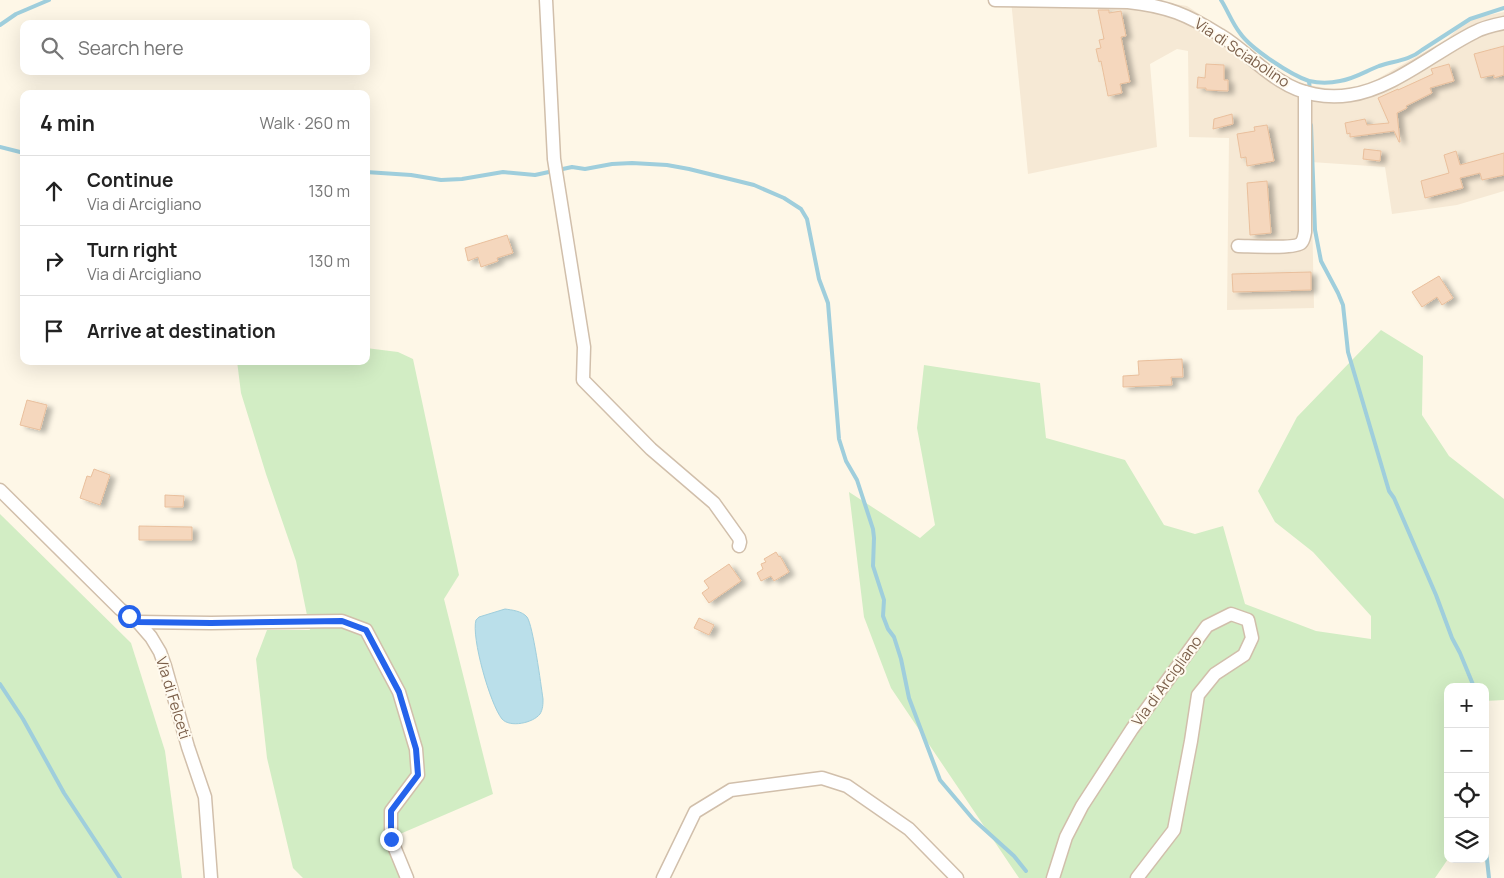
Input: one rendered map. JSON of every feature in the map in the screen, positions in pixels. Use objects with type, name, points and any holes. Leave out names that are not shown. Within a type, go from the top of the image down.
[{"type":"street","points":[[546,0],[554,159],[584,347],[583,380],[651,449],[714,503],[739,538],[739,546]]},
{"type":"street","name":"Via di Sciabolino","points":[[995,0],[1128,2],[1166,8],[1180,13],[1222,36],[1280,81],[1305,92],[1335,96],[1349,96],[1372,90],[1390,82],[1477,31],[1504,23]]},
{"type":"street","points":[[1238,246],[1291,246],[1301,243],[1304,238],[1305,92]]},
{"type":"street","name":"Via di Felceti","points":[[0,490],[120,609],[138,622],[156,644],[205,797],[211,878]]},
{"type":"street","name":"Via di Arcigliano","points":[[1052,878],[1066,837],[1082,806],[1132,729],[1207,626],[1231,614],[1248,620],[1252,638],[1244,655],[1215,674],[1198,695],[1174,830],[1137,878]]},
{"type":"street","points":[[138,622],[342,621],[366,630],[399,692],[416,749],[418,775],[391,811],[391,839],[407,878]]},
{"type":"street","points":[[663,878],[695,812],[731,790],[822,778],[847,786],[909,829],[957,878]]},
{"type":"shaded area","points":[[1011,0],[1149,0],[1187,6],[1236,38],[1291,82],[1343,91],[1372,82],[1447,39],[1468,19],[1504,12],[1504,191],[1457,205],[1392,214],[1385,167],[1311,162],[1314,308],[1227,310],[1229,138],[1189,137],[1188,51],[1177,49],[1150,64],[1157,147],[1028,174]]},
{"type":"green space","points":[[1381,330],[1423,356],[1422,415],[1449,456],[1504,499],[1504,700],[1489,701],[1489,683],[1444,683],[1445,863],[1435,878],[1019,878],[891,688],[864,617],[849,492],[920,538],[935,525],[917,428],[924,365],[1040,383],[1046,438],[1125,460],[1164,525],[1195,534],[1223,526],[1245,604],[1316,631],[1371,639],[1371,616],[1313,552],[1275,522],[1258,491],[1297,417]]},
{"type":"green space","points":[[370,348],[398,352],[413,359],[459,575],[444,599],[493,794],[386,840],[400,878],[303,878],[293,868],[267,758],[256,659],[267,630],[310,630],[296,561],[241,393],[238,365],[370,365]]},
{"type":"green space","points":[[0,514],[131,643],[165,751],[182,878],[0,878]]},
{"type":"water","points":[[505,609],[520,612],[527,617],[534,643],[543,699],[541,712],[537,717],[527,722],[516,724],[506,722],[497,711],[487,686],[476,641],[476,620],[479,617]]},
{"type":"building","points":[[1098,10],[1109,10],[1109,13],[1121,11],[1126,36],[1121,37],[1130,82],[1120,84],[1122,93],[1108,96],[1101,61],[1099,62],[1096,49],[1101,48],[1099,40],[1104,39]]},
{"type":"building","points":[[1504,46],[1504,75],[1494,78],[1494,75],[1481,78],[1474,54]]},
{"type":"building","points":[[1206,64],[1224,65],[1224,80],[1228,80],[1228,91],[1197,88],[1198,77],[1205,78]]},
{"type":"building","points":[[1449,64],[1454,81],[1430,88],[1432,93],[1406,106],[1407,108],[1397,113],[1400,142],[1394,131],[1350,137],[1350,133],[1347,134],[1345,123],[1365,119],[1367,125],[1389,123],[1378,98],[1433,74],[1431,69]]},
{"type":"building","points":[[1232,114],[1233,124],[1213,129],[1214,119]]},
{"type":"building","points":[[1267,125],[1274,161],[1247,166],[1246,157],[1241,158],[1237,134],[1255,131],[1254,127]]},
{"type":"building","points":[[1364,149],[1381,151],[1380,161],[1363,159]]},
{"type":"building","points":[[1456,151],[1460,165],[1504,153],[1504,175],[1482,180],[1480,173],[1460,178],[1463,188],[1425,198],[1421,181],[1449,173],[1444,155]]},
{"type":"building","points":[[1267,181],[1271,233],[1250,235],[1247,183]]},
{"type":"building","points":[[507,235],[513,253],[497,258],[498,261],[481,267],[478,257],[468,261],[465,248]]},
{"type":"building","points":[[1311,272],[1311,290],[1233,292],[1232,274]]},
{"type":"building","points":[[1439,276],[1453,298],[1442,305],[1437,297],[1422,307],[1412,292]]},
{"type":"building","points":[[1182,359],[1183,377],[1171,377],[1172,385],[1123,387],[1123,376],[1139,375],[1138,361]]},
{"type":"building","points":[[27,400],[47,405],[40,430],[20,425]]},
{"type":"building","points":[[94,469],[110,475],[100,505],[80,498],[87,476],[91,477]]},
{"type":"building","points":[[165,495],[184,496],[183,507],[165,507]]},
{"type":"building","points":[[139,526],[192,527],[192,540],[139,540]]},
{"type":"building","points":[[776,552],[789,572],[774,581],[771,576],[761,581],[757,573],[763,569],[761,564],[766,562],[764,559]]},
{"type":"building","points":[[729,564],[741,581],[709,603],[702,593],[709,588],[704,581]]},
{"type":"building","points":[[699,618],[714,625],[709,635],[694,628]]},
{"type":"waterway","points":[[0,25],[16,14],[49,0]]},
{"type":"waterway","points":[[1221,0],[1237,29],[1253,46],[1272,61],[1301,78],[1320,82],[1345,80],[1379,66],[1412,56],[1470,19],[1504,8]]},
{"type":"waterway","points":[[1309,81],[1310,91]]},
{"type":"waterway","points":[[1311,125],[1315,230],[1321,261],[1343,305],[1348,352],[1389,491],[1394,498],[1472,683]]},
{"type":"waterway","points":[[0,147],[20,152]]},
{"type":"waterway","points":[[370,172],[411,175],[441,180],[462,179],[503,172],[535,175],[572,167],[585,169],[612,164],[667,165],[754,185],[784,198],[801,209],[807,219],[819,279],[828,303],[839,439],[846,461],[857,480],[873,529],[873,566],[884,600],[883,616],[888,629],[894,637],[901,659],[909,698],[940,780],[973,819],[1014,856],[1026,871]]},
{"type":"waterway","points":[[0,684],[23,719],[64,793],[120,878]]},
{"type":"waterway","points":[[1487,863],[1489,878]]},
{"type":"route","points":[[129,616],[138,622],[342,621],[366,630],[399,692],[416,749],[418,775],[391,811],[391,839]]}]
